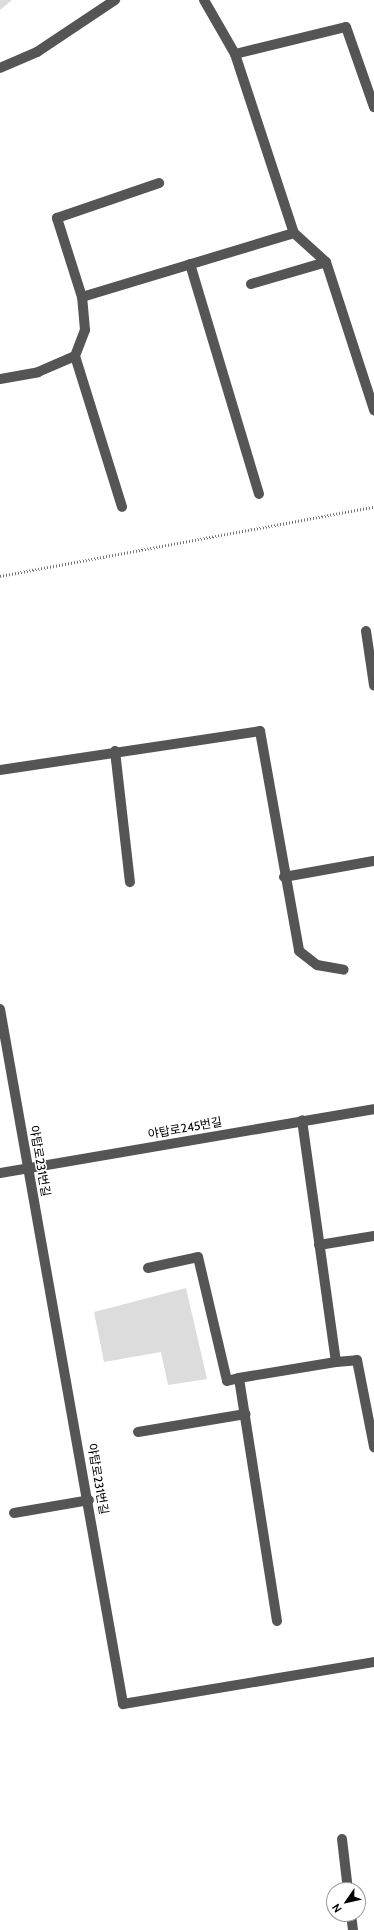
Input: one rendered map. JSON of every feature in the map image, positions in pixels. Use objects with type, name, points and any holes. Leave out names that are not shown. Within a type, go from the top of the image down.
[{"type":"street","points":[[0,68],[37,52],[114,0]]},
{"type":"street","points":[[204,0],[235,54],[294,233],[326,262],[374,410]]},
{"type":"street","points":[[235,54],[346,27],[374,107]]},
{"type":"street","points":[[122,507],[75,356],[85,330],[82,297],[57,218],[159,183]]},
{"type":"street","points":[[82,297],[294,233]]},
{"type":"street","points":[[251,284],[326,262]]},
{"type":"street","points":[[190,264],[259,494]]},
{"type":"street","points":[[0,380],[38,372],[75,356]]},
{"type":"street","points":[[366,631],[374,686]]},
{"type":"street","points":[[0,770],[115,751],[260,731],[284,877],[299,950],[317,965],[344,970]]},
{"type":"street","points":[[115,751],[130,882]]},
{"type":"street","points":[[284,877],[374,861]]},
{"type":"street","name":"야탑로231번길","points":[[0,1009],[89,1500],[123,1704],[374,1662]]},
{"type":"street","name":"야탑로245번길","points":[[0,1173],[302,1120],[374,1109]]},
{"type":"street","points":[[302,1120],[336,1362]]},
{"type":"street","points":[[319,1245],[374,1236]]},
{"type":"street","points":[[148,1268],[198,1257],[227,1381],[336,1362],[357,1360],[374,1448]]},
{"type":"street","points":[[239,1378],[276,1621]]},
{"type":"street","points":[[138,1432],[245,1414]]},
{"type":"street","points":[[14,1513],[89,1500]]},
{"type":"street","points":[[342,1839],[347,1882]]},
{"type":"path","points":[[0,576],[374,507]]},
{"type":"shaded area","points":[[0,0],[12,0],[0,10]]},
{"type":"shaded area","points":[[186,1288],[207,1379],[168,1385],[161,1352],[104,1362],[94,1312]]}]
